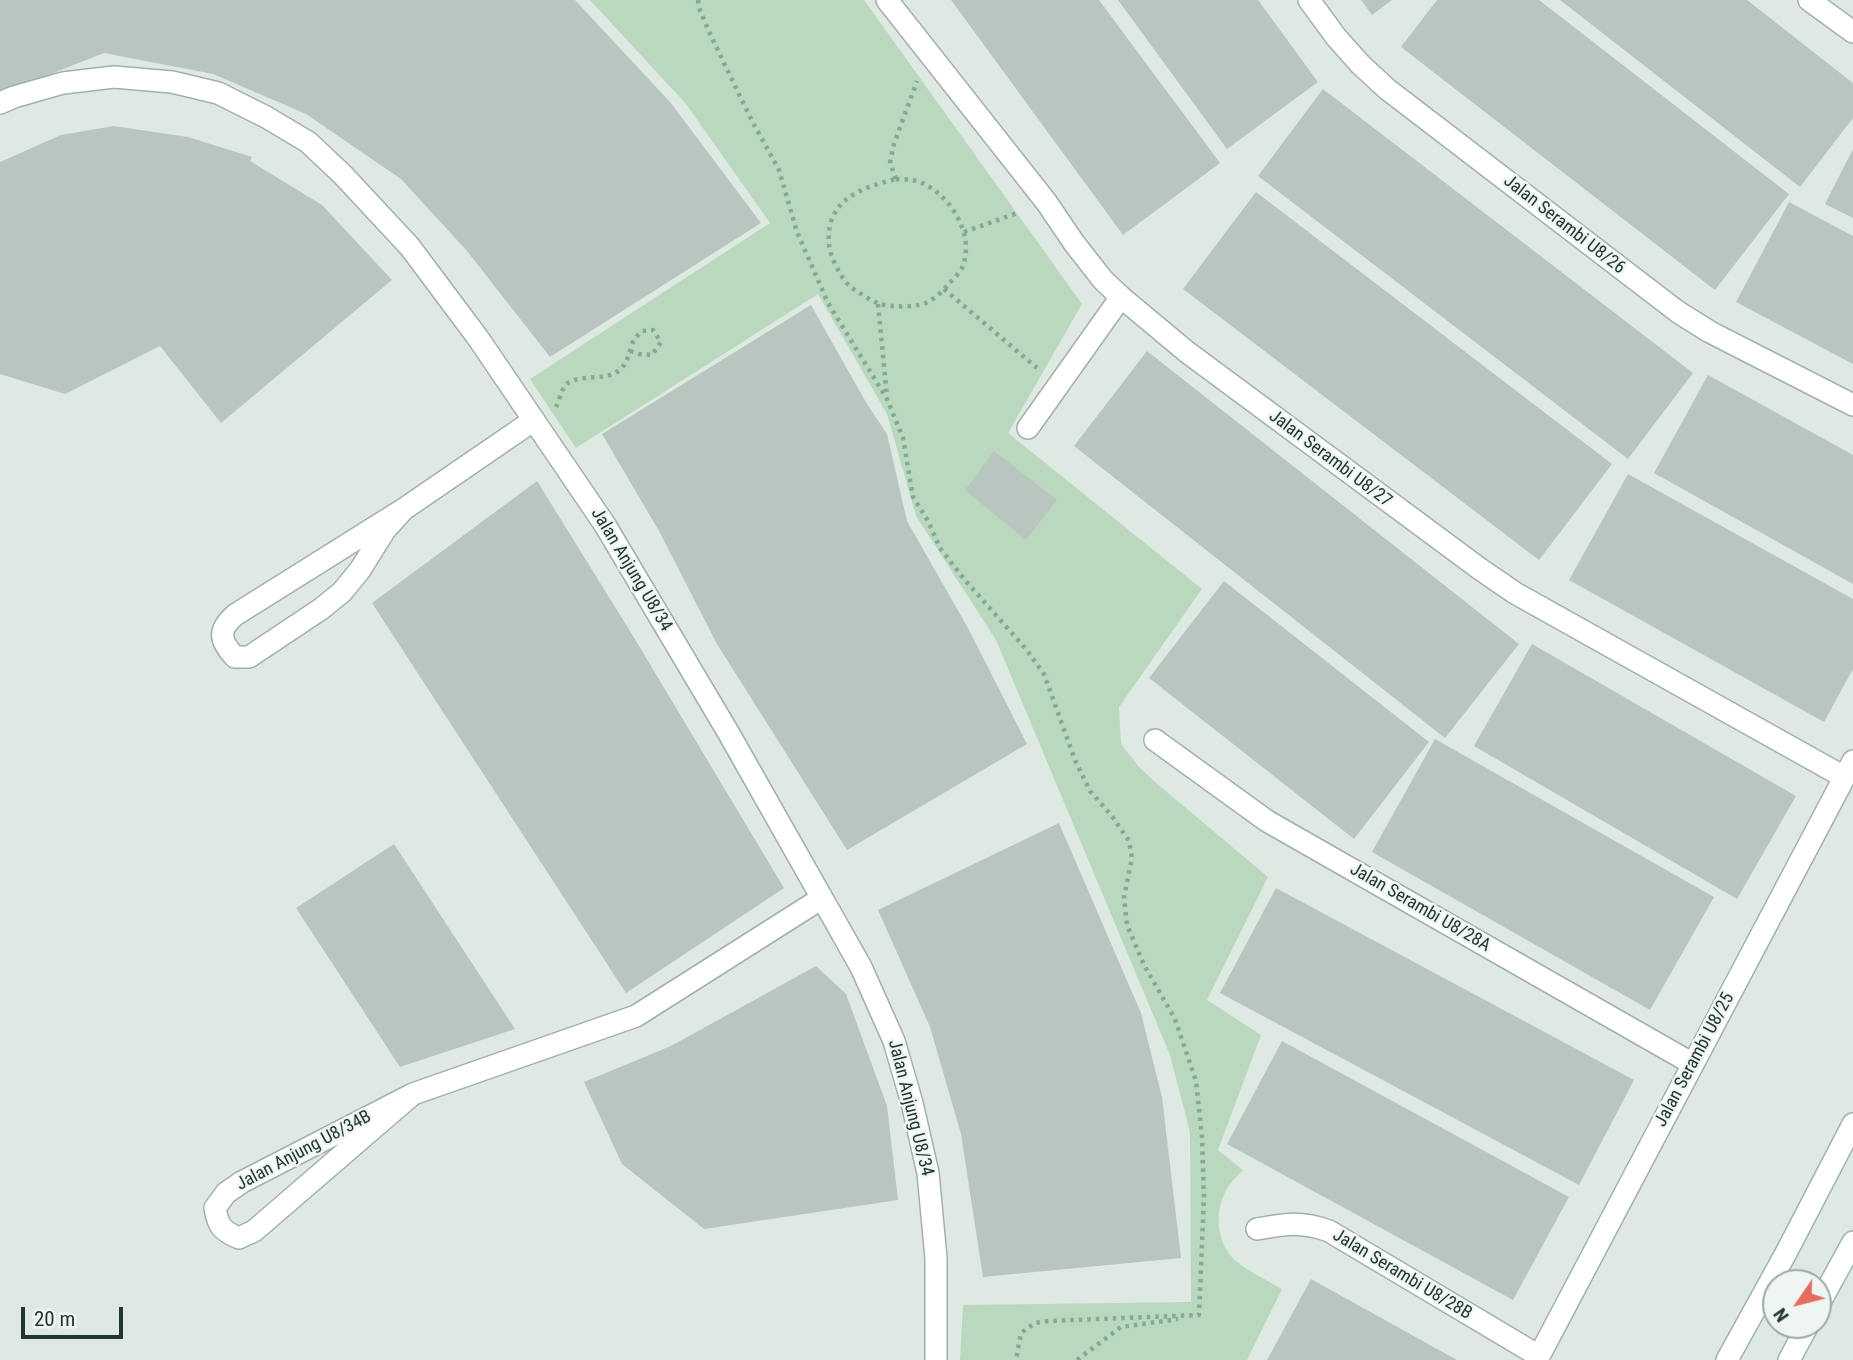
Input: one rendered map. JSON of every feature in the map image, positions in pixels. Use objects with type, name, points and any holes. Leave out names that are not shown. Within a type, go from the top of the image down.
[{"type":"street","name":"Jalan Serambi U8/27","points":[[887,0],[1047,202],[1103,280],[1133,309],[1198,360],[1515,593],[1849,769]]},
{"type":"street","name":"Jalan Serambi U8/27","points":[[901,0],[911,29]]},
{"type":"street","name":"Jalan Serambi U8/26","points":[[1309,0],[1336,37],[1387,89],[1678,312],[1710,332],[1853,405]]},
{"type":"street","points":[[1810,0],[1853,32]]},
{"type":"street","name":"Jalan Anjung U8/34","points":[[0,103],[63,83],[114,77],[172,82],[218,93],[308,142],[343,174],[411,247],[478,338],[605,524],[728,732],[861,967],[894,1041],[912,1102],[928,1173],[936,1258],[936,1360]]},
{"type":"street","points":[[1028,428],[1121,297]]},
{"type":"street","points":[[404,509],[385,530],[360,570],[342,592],[321,609],[249,657],[235,657],[227,648],[222,636],[226,623],[235,615],[404,509],[534,420]]},
{"type":"street","name":"Jalan Serambi U8/28A","points":[[1155,740],[1266,821],[1693,1064]]},
{"type":"street","name":"Jalan Serambi U8/25","points":[[1538,1358],[1849,769]]},
{"type":"street","name":"Jalan Anjung U8/34B","points":[[413,1094],[254,1231],[239,1238],[227,1233],[217,1222],[215,1208],[226,1193],[242,1182],[413,1094],[636,1016],[822,898]]},
{"type":"street","points":[[1727,1360],[1853,1124]]},
{"type":"street","name":"Jalan Serambi U8/28B","points":[[1257,1228],[1288,1223],[1309,1224],[1329,1231],[1538,1358]]},
{"type":"street","points":[[1832,1280],[1853,1242]]},
{"type":"street","points":[[1789,1360],[1800,1339]]},
{"type":"path","points":[[698,0],[711,36],[779,170],[797,232],[828,303],[887,399],[904,438],[913,497],[940,548],[1044,674],[1074,760],[1090,791],[1129,841],[1132,858],[1124,897],[1128,925],[1144,965],[1174,1019],[1195,1081],[1202,1137],[1204,1197],[1199,1315]]},
{"type":"path","points":[[896,179],[890,163],[894,144],[928,52]]},
{"type":"path","points":[[896,179],[914,180],[945,198],[964,232],[966,250],[962,269],[928,303],[895,306],[878,304],[849,285],[837,269],[830,253],[828,236],[832,216],[840,204],[864,188],[896,179]]},
{"type":"path","points":[[964,232],[1047,202]]},
{"type":"path","points":[[944,289],[1058,386]]},
{"type":"path","points":[[878,304],[887,399]]},
{"type":"path","points":[[534,420],[556,406],[565,386],[573,380],[611,375],[621,369],[629,358],[630,351],[633,341],[642,331],[653,330],[662,342],[652,355],[630,351]]},
{"type":"path","points":[[1016,1360],[1021,1333],[1035,1323],[1199,1315]]},
{"type":"path","points":[[1077,1360],[1121,1327],[1199,1315]]},
{"type":"green space","points":[[590,0],[864,0],[1082,304],[1008,433],[1202,589],[1119,707],[1121,744],[1155,782],[1268,877],[1207,1000],[1261,1035],[1218,1150],[1243,1170],[1228,1188],[1221,1203],[1219,1221],[1225,1247],[1241,1265],[1282,1289],[1247,1360],[960,1360],[963,1305],[1191,1302],[1190,1132],[1170,1055],[996,640],[916,516],[887,414],[818,294],[576,448],[530,379],[770,223],[686,104]]},
{"type":"building","points":[[0,0],[575,0],[670,102],[761,223],[550,357],[467,251],[401,179],[306,114],[213,74],[104,53],[0,94]]},
{"type":"building","points":[[951,0],[1099,0],[1220,163],[1123,235]]},
{"type":"building","points":[[1118,0],[1258,0],[1318,82],[1227,149]]},
{"type":"building","points":[[1361,0],[1392,0],[1372,15]]},
{"type":"building","points":[[1437,0],[1539,0],[1789,194],[1715,290],[1401,47]]},
{"type":"building","points":[[1560,0],[1747,0],[1853,83],[1853,118],[1800,187]]},
{"type":"building","points":[[1323,89],[1693,373],[1628,459],[1258,176]]},
{"type":"building","points":[[114,126],[188,137],[252,157],[250,161],[322,205],[392,280],[221,423],[160,346],[65,394],[0,374],[0,162],[61,135]]},
{"type":"building","points":[[1853,149],[1853,218],[1825,204]]},
{"type":"building","points":[[1256,192],[1612,464],[1539,560],[1183,289]]},
{"type":"building","points":[[1789,202],[1853,236],[1853,364],[1736,302]]},
{"type":"building","points":[[811,305],[887,434],[907,521],[968,628],[1027,744],[847,850],[717,644],[659,531],[602,434]]},
{"type":"building","points":[[1147,351],[1519,644],[1445,738],[1074,446]]},
{"type":"building","points":[[1708,375],[1853,455],[1853,584],[1654,473]]},
{"type":"building","points":[[994,451],[1057,500],[1026,540],[965,490]]},
{"type":"building","points":[[1628,474],[1853,599],[1853,669],[1824,722],[1569,580]]},
{"type":"building","points":[[537,481],[784,888],[626,993],[372,603]]},
{"type":"building","points":[[1224,581],[1429,742],[1354,839],[1149,678]]},
{"type":"building","points":[[1532,644],[1796,796],[1737,899],[1474,746]]},
{"type":"building","points":[[1435,739],[1714,897],[1650,1010],[1372,852]]},
{"type":"building","points":[[1059,823],[1141,1013],[1162,1097],[1181,1258],[983,1277],[961,1134],[930,1027],[878,910]]},
{"type":"building","points":[[394,844],[515,1029],[400,1067],[296,908]]},
{"type":"building","points":[[1276,888],[1634,1080],[1579,1185],[1220,993]]},
{"type":"building","points":[[816,966],[846,994],[887,1106],[898,1200],[704,1229],[622,1164],[584,1082],[671,1046]]},
{"type":"building","points":[[1282,1041],[1569,1197],[1513,1300],[1227,1144]]},
{"type":"building","points":[[1311,1279],[1457,1360],[1267,1360]]}]
